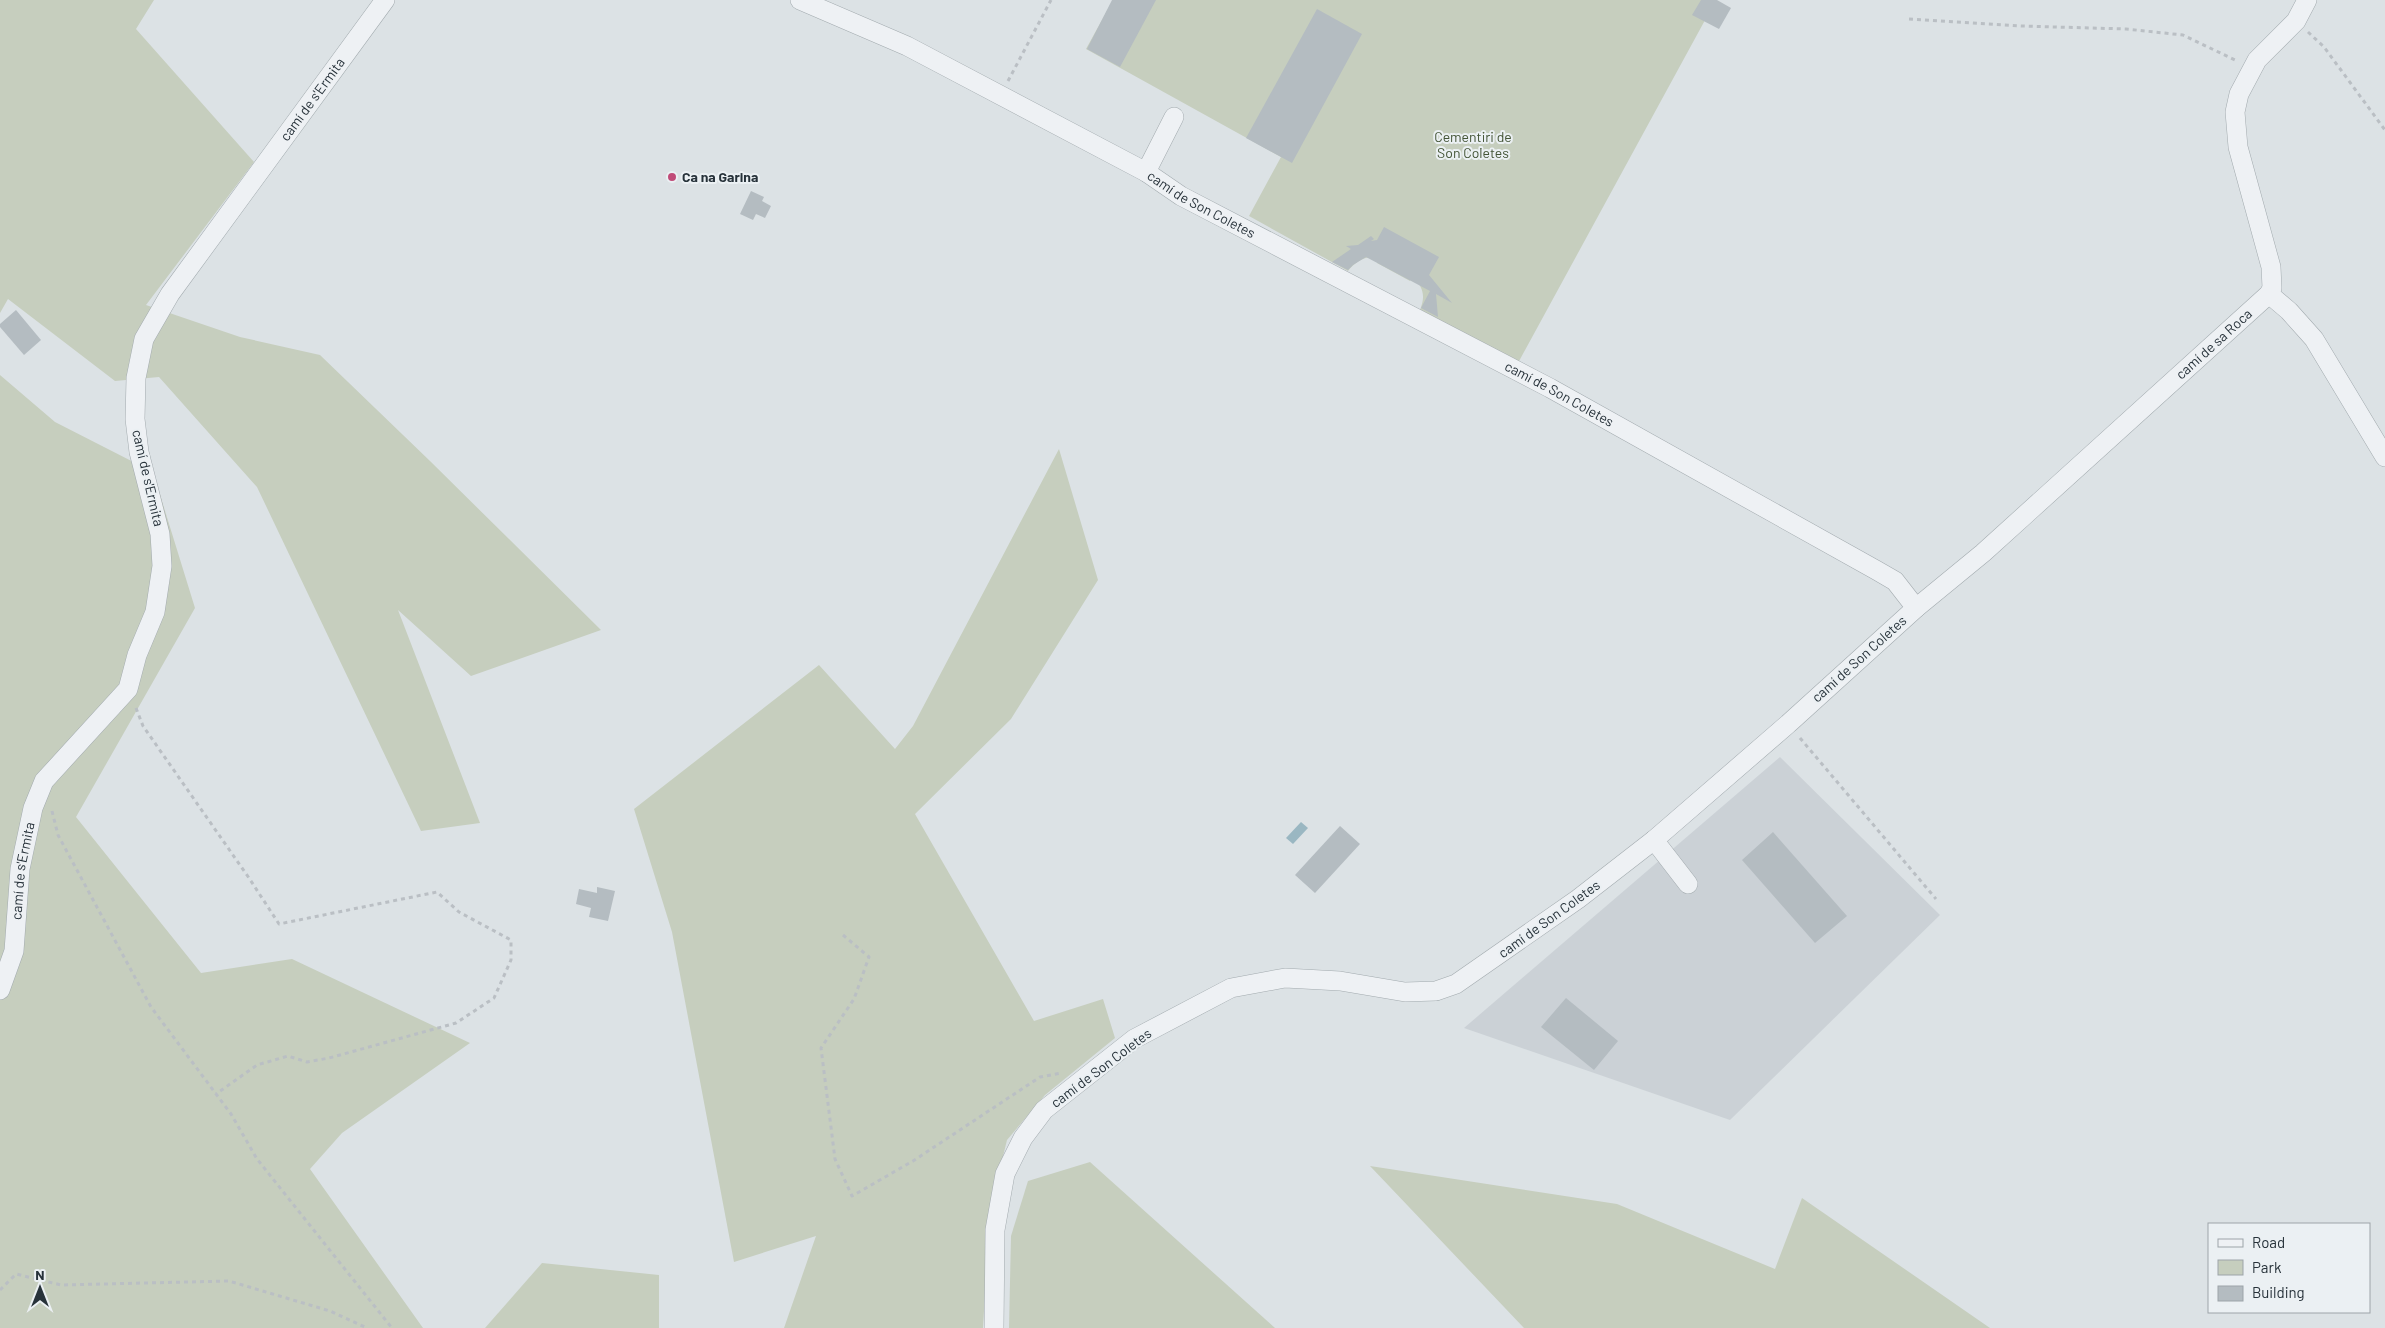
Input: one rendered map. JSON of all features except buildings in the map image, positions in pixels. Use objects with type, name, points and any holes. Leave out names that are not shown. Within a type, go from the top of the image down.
[{"type":"street","name":"camí de s'Ermita","points":[[0,990],[14,951],[20,869],[33,808],[44,781],[128,689],[137,655],[155,612],[162,566],[160,534],[139,452],[135,419],[136,378],[144,339],[170,294],[385,0]]},
{"type":"street","name":"camí de Son Coletes","points":[[800,0],[907,46],[1146,172],[1181,196],[1550,388],[1895,581],[1916,608],[1788,724],[1654,840],[1578,900],[1456,984],[1436,991],[1406,992],[1340,981],[1285,978],[1231,988],[1166,1020],[1134,1039],[1089,1074],[1044,1110],[1023,1138],[1005,1174],[995,1230],[994,1328]]},
{"type":"street","points":[[2307,0],[2296,21],[2257,60],[2239,94],[2235,112],[2238,147],[2271,267],[2272,288],[2269,294],[2289,311],[2314,339],[2385,457]]},
{"type":"street","points":[[1146,172],[1174,117]]},
{"type":"street","name":"camí de sa Roca","points":[[1916,608],[1983,553],[2269,294]]},
{"type":"street","points":[[1654,840],[1688,884]]},
{"type":"path","points":[[1000,95],[1052,0]]},
{"type":"path","points":[[1909,19],[2021,26],[2126,29],[2183,35],[2253,69]]},
{"type":"path","points":[[2296,21],[2324,46],[2385,130]]},
{"type":"path","points":[[128,689],[143,726],[279,924],[436,892],[459,912],[510,940],[511,960],[494,998],[456,1023],[329,1058],[308,1062],[288,1056],[257,1065],[216,1094]]},
{"type":"path","points":[[1788,724],[1936,900]]},
{"type":"path","points":[[44,781],[58,836],[151,1006],[231,1114],[257,1159],[392,1328]]},
{"type":"path","points":[[843,935],[869,957],[854,999],[821,1048],[835,1159],[852,1196],[914,1161],[1040,1077],[1065,1072],[1089,1074]]},
{"type":"path","points":[[0,1290],[16,1274],[61,1284],[229,1280],[330,1310],[367,1328]]},
{"type":"shaded area","points":[[1780,757],[1940,915],[1730,1120],[1464,1028]]},
{"type":"green space","points":[[0,0],[154,0],[136,29],[254,162],[146,305],[240,337],[320,355],[601,630],[471,676],[398,610],[480,823],[421,831],[257,487],[159,377],[115,381],[8,299],[0,313]]},
{"type":"green space","name":"Cementiri de Son Coletes","points":[[1113,0],[1716,0],[1518,363],[1420,310],[1423,296],[1419,284],[1412,276],[1410,281],[1377,263],[1380,259],[1375,257],[1362,259],[1348,271],[1249,216],[1281,157],[1086,49]]},
{"type":"green space","points":[[0,375],[55,422],[153,472],[195,608],[76,817],[201,973],[292,959],[470,1043],[342,1133],[310,1169],[423,1328],[0,1328]]},
{"type":"green space","points":[[1059,449],[1098,580],[1011,719],[915,814],[1034,1021],[1103,999],[1115,1038],[1045,1095],[1007,1140],[990,1209],[983,1328],[784,1328],[816,1236],[734,1262],[672,932],[634,809],[819,665],[895,749],[913,726]]},
{"type":"green space","points":[[1090,1162],[1275,1328],[1009,1328],[1011,1236],[1028,1181]]},
{"type":"green space","points":[[1370,1166],[1617,1204],[1775,1269],[1802,1198],[1990,1328],[1524,1328]]},
{"type":"green space","points":[[542,1263],[659,1275],[659,1328],[485,1328]]},
{"type":"water","points":[[1301,822],[1308,828],[1293,844],[1286,838]]},
{"type":"place","name":"Ca na Garina","points":[[672,177]]}]
